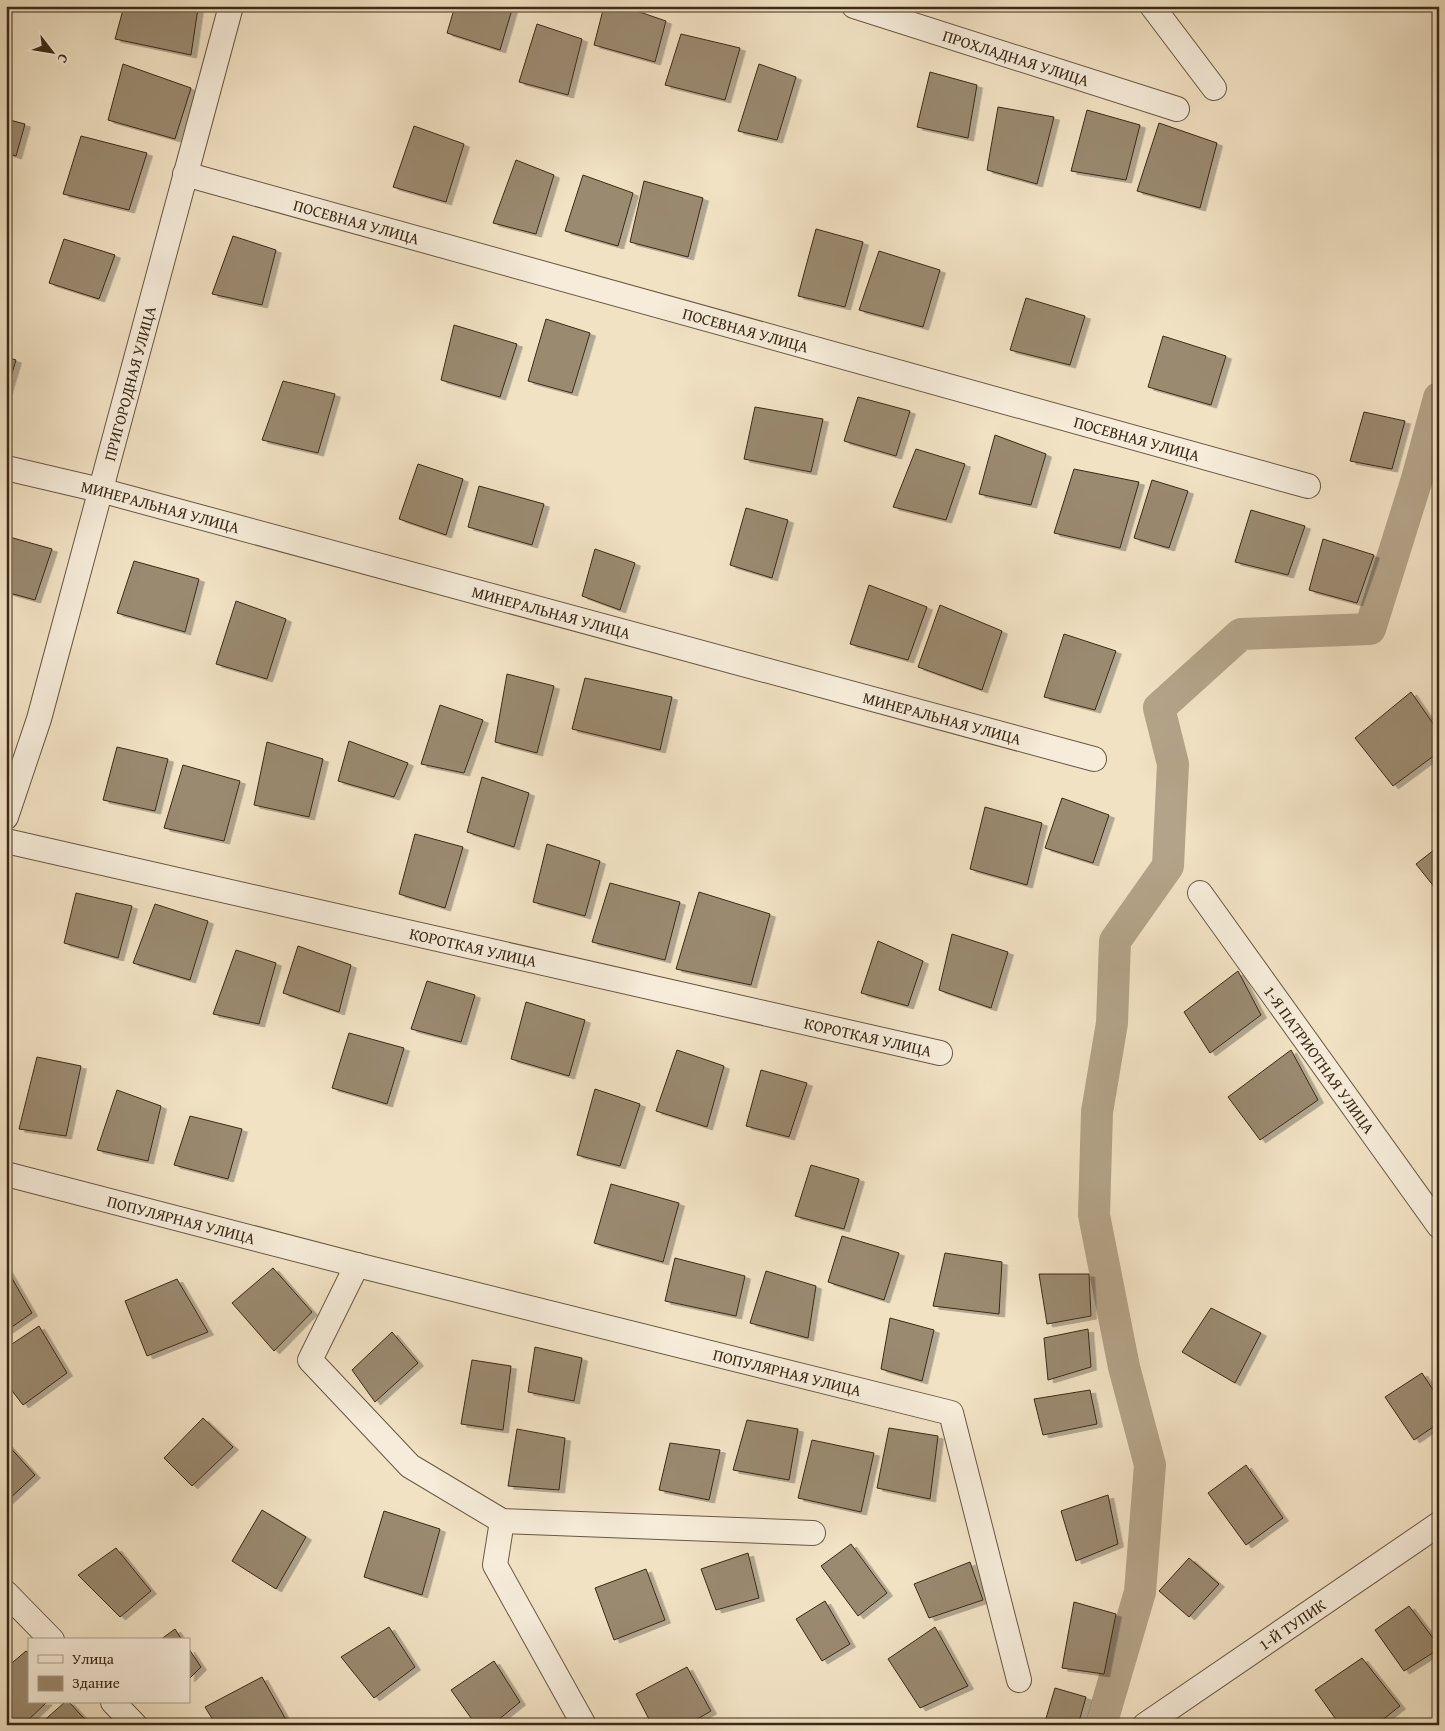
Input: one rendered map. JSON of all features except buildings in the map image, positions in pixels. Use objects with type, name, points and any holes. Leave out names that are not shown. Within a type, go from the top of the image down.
[{"type":"street","name":"ПРИГОРОДНАЯ УЛИЦА","points":[[6,816],[39,719],[231,6]]},
{"type":"street","name":"ПРОХЛАДНАЯ УЛИЦА","points":[[854,6],[1177,109]]},
{"type":"street","points":[[1152,6],[1214,88]]},
{"type":"street","name":"ПОСЕВНАЯ УЛИЦА","points":[[185,174],[1308,486]]},
{"type":"street","name":"МИНЕРАЛЬНАЯ УЛИЦА","points":[[6,468],[100,490],[1094,759]]},
{"type":"street","name":"КОРОТКАЯ УЛИЦА","points":[[6,841],[940,1053]]},
{"type":"street","name":"1-Я ПАТРИОТНАЯ УЛИЦА","points":[[1200,893],[1439,1226]]},
{"type":"street","name":"ПОПУЛЯРНАЯ УЛИЦА","points":[[6,1174],[357,1265],[952,1412],[1019,1680]]},
{"type":"street","points":[[357,1265],[310,1360],[410,1466],[502,1521],[813,1534]]},
{"type":"street","points":[[502,1521],[495,1565],[584,1725]]},
{"type":"street","name":"1-Й ТУПИК","points":[[1145,1725],[1439,1524]]},
{"type":"street","points":[[6,1593],[50,1638]]},
{"type":"street","points":[[115,1704],[135,1725]]},
{"type":"waterway","points":[[1101,1725],[1140,1592],[1150,1465],[1124,1367],[1094,1215],[1097,1112],[1112,1023],[1115,941],[1168,866],[1173,764],[1159,708],[1241,634],[1370,629],[1417,479],[1439,398]]}]
